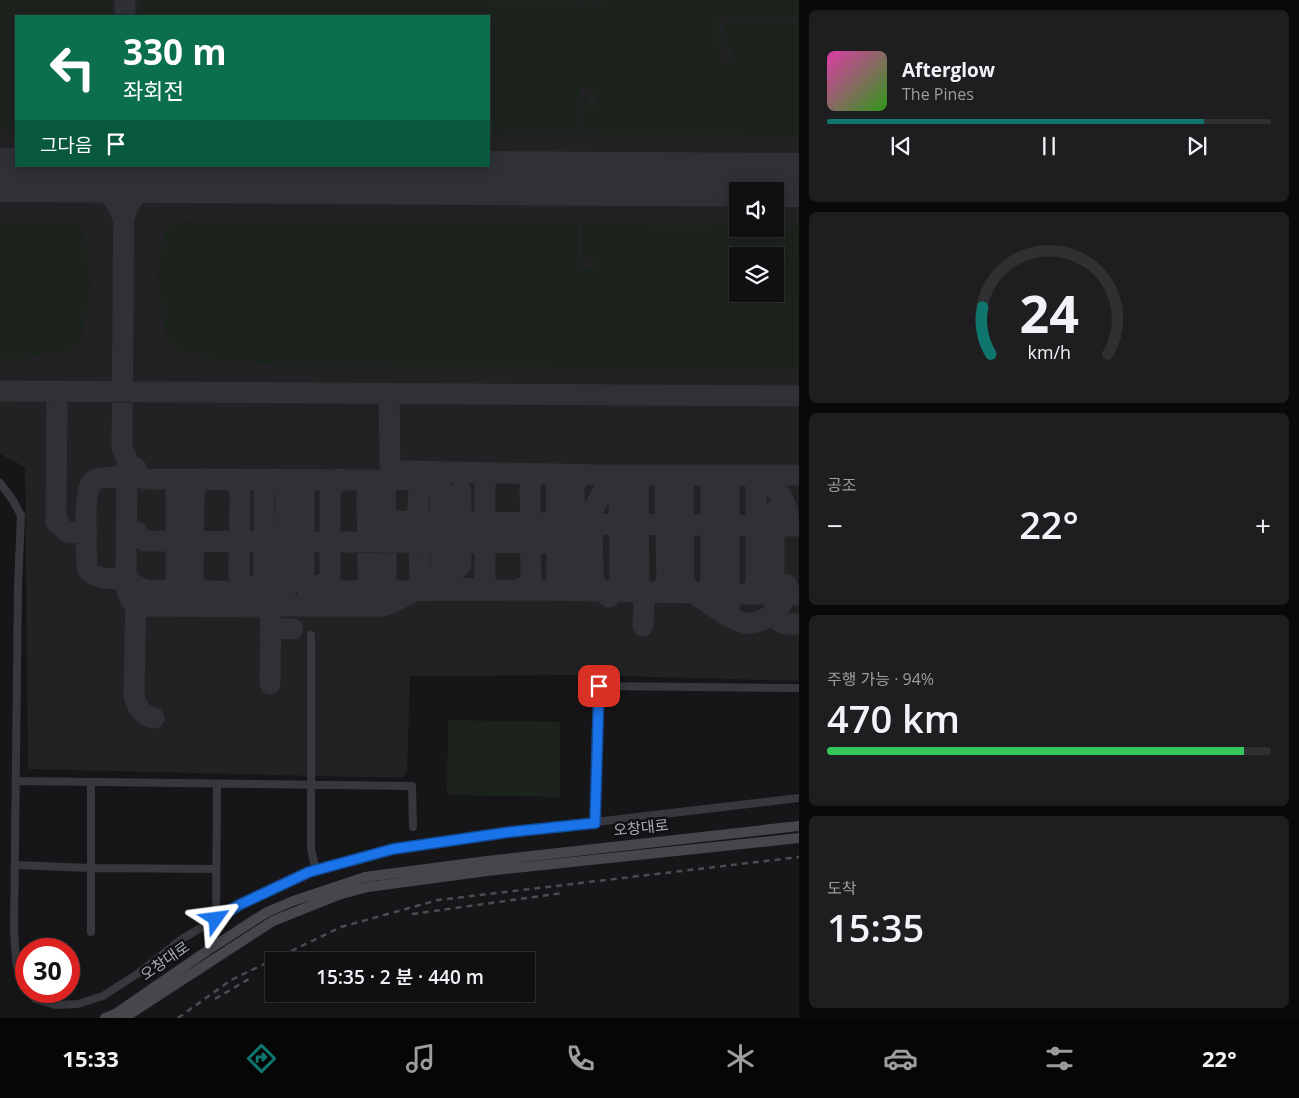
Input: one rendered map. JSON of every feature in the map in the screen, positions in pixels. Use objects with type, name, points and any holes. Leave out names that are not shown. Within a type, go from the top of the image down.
[{"type":"main road","name":"오창대로","points":[[105,1018],[115,1014],[267,912],[293,901],[365,877],[798,826]]},
{"type":"main road","name":"오창대로","points":[[124,1018],[272,921],[338,895],[368,887],[468,874],[798,838]]},
{"type":"street","points":[[0,484],[22,514],[18,586],[15,944]]},
{"type":"street","points":[[311,635],[311,849],[316,870]]},
{"type":"street","points":[[595,823],[599,686],[799,688]]},
{"type":"street","points":[[17,781],[412,786],[413,826]]},
{"type":"street","points":[[91,783],[91,932]]},
{"type":"street","points":[[216,919],[217,785]]},
{"type":"street","points":[[49,1003],[56,1005],[78,1004],[103,996],[140,972],[182,939],[239,905],[316,870],[393,849],[510,832],[799,798]]},
{"type":"street","points":[[15,866],[216,869]]},
{"type":"shaded area","points":[[0,0],[799,0],[799,681],[580,675],[410,676],[407,771],[402,778],[28,769],[25,467],[0,454]]},
{"type":"shaded area","points":[[0,0],[109,0],[112,5],[112,15],[15,15],[15,129],[0,129]]},
{"type":"shaded area","points":[[142,0],[601,2],[602,0],[799,0],[799,17],[719,17],[720,61],[731,63],[731,48],[722,47],[724,21],[799,20],[799,136],[583,134],[583,98],[589,94],[589,105],[595,105],[595,91],[584,88],[580,88],[580,134],[490,133],[490,15],[140,15],[140,2]]},
{"type":"shaded area","points":[[0,221],[73,221],[82,227],[91,287],[80,343],[70,351],[0,360]]},
{"type":"shaded area","points":[[182,221],[579,224],[579,269],[582,269],[593,267],[593,256],[587,256],[586,264],[582,260],[582,224],[729,225],[729,237],[784,237],[784,225],[799,225],[799,370],[280,365],[212,360],[176,349],[170,344],[166,336],[157,273],[165,231],[173,223]]},
{"type":"shaded area","points":[[448,720],[560,722],[560,797],[447,795]]},
{"type":"taxiway","points":[[125,0],[125,15]]},
{"type":"taxiway","points":[[124,167],[122,448],[129,464],[136,468]]},
{"type":"taxiway","points":[[66,175],[84,179],[101,188],[115,201],[123,219]]},
{"type":"taxiway","points":[[125,215],[132,200],[142,189],[149,184],[171,176]]},
{"type":"taxiway","points":[[0,391],[799,396]]},
{"type":"taxiway","points":[[57,391],[56,522],[67,532],[87,534]]},
{"type":"taxiway","points":[[389,394],[390,463],[395,471],[407,480]]},
{"type":"taxiway","points":[[127,459],[126,581],[128,595],[132,601],[145,606],[252,607],[260,605],[270,615],[275,607],[278,605],[280,603],[285,595],[285,551],[283,545],[276,541],[282,539],[285,533],[286,490],[283,484],[276,479],[266,487],[264,493],[264,592],[267,601],[276,606],[383,606],[389,604],[454,572],[461,565],[461,491]]},
{"type":"taxiway","points":[[127,462],[134,474],[146,479],[398,480],[402,473],[406,471],[600,475],[799,475]]},
{"type":"taxiway","points":[[127,468],[120,477],[99,478],[93,481],[90,486],[86,508],[86,536],[87,569],[91,573],[101,578],[128,578],[133,584],[145,590],[276,592]]},
{"type":"taxiway","points":[[435,588],[441,581],[440,481],[449,472]]},
{"type":"taxiway","points":[[468,588],[472,590],[477,589],[485,584],[485,482],[494,473]]},
{"type":"taxiway","points":[[520,590],[531,582],[530,483],[539,474]]},
{"type":"taxiway","points":[[561,532],[557,532],[556,485],[557,481],[564,474]]},
{"type":"taxiway","points":[[566,523],[557,532],[557,579],[569,591],[576,582],[574,486],[579,477],[584,475]]},
{"type":"taxiway","points":[[611,592],[620,583],[619,487],[628,475]]},
{"type":"taxiway","points":[[639,579],[638,485],[643,477],[647,475]]},
{"type":"taxiway","points":[[658,592],[667,584],[665,488],[667,480],[673,475]]},
{"type":"taxiway","points":[[689,475],[683,485],[684,584],[723,613],[746,623],[762,620],[778,609],[784,598],[787,585]]},
{"type":"taxiway","points":[[703,593],[711,584],[711,487],[713,479],[717,475]]},
{"type":"taxiway","points":[[729,606],[729,483],[736,475]]},
{"type":"taxiway","points":[[178,584],[185,591],[190,589],[193,582],[194,492],[198,484],[204,479]]},
{"type":"taxiway","points":[[231,479],[240,489],[239,582],[249,592],[255,586]]},
{"type":"taxiway","points":[[312,479],[304,487],[304,579],[305,585],[312,591],[321,584]]},
{"type":"taxiway","points":[[335,602],[330,595],[330,492],[341,479]]},
{"type":"taxiway","points":[[752,479],[771,485],[784,501],[788,514]]},
{"type":"taxiway","points":[[386,514],[386,581],[377,591],[368,580],[367,490],[376,480],[385,487],[386,511],[395,521],[799,526]]},
{"type":"taxiway","points":[[412,590],[420,582],[419,550],[424,543],[428,542],[420,534],[418,514],[420,489],[428,480]]},
{"type":"taxiway","points":[[609,597],[593,581],[592,511],[602,493],[611,486],[620,481],[632,481]]},
{"type":"taxiway","points":[[748,594],[756,586],[756,484]]},
{"type":"taxiway","points":[[176,491],[176,579]]},
{"type":"taxiway","points":[[774,511],[774,615],[775,618],[784,624],[799,624]]},
{"type":"taxiway","points":[[137,532],[145,541],[543,543]]},
{"type":"taxiway","points":[[307,591],[539,590],[799,595]]},
{"type":"taxiway","points":[[136,591],[134,696],[141,710],[146,715],[154,718]]},
{"type":"taxiway","points":[[270,684],[271,602]]},
{"type":"taxiway","points":[[643,626],[644,604]]},
{"type":"taxiway","points":[[270,637],[280,629],[293,629]]},
{"type":"runway","points":[[0,175],[799,180]]},
{"type":"railway","points":[[178,1018],[231,980],[341,927],[438,900],[799,857]]},
{"type":"railway","points":[[412,914],[563,893]]},
{"type":"railway","points":[[215,999],[252,977]]},
{"type":"route","points":[[216,919],[239,905],[309,872],[393,849],[510,832],[595,823],[599,686]]}]
